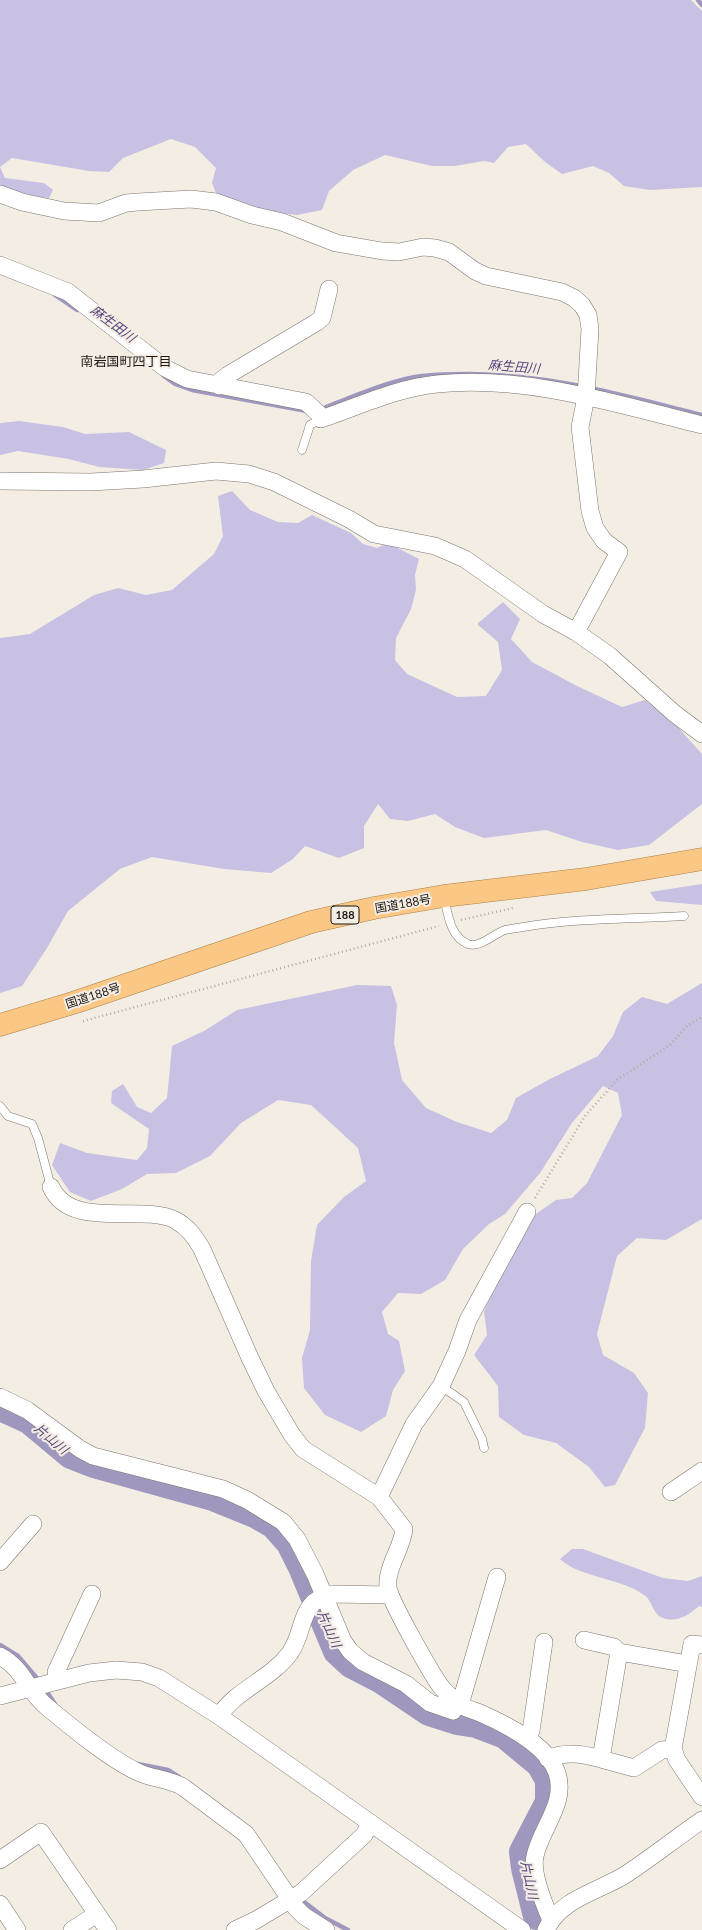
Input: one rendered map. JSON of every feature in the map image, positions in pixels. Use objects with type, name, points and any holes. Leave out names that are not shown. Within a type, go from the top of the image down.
[{"type":"highway","name":"国道188号","points":[[0,1025],[83,1000],[311,922],[374,908],[444,896],[586,879],[702,859]]},
{"type":"street","points":[[0,194],[22,202],[64,211],[99,213],[126,203],[190,199],[216,202],[282,222],[336,243],[382,251],[399,252],[423,247],[449,252],[486,276],[562,292],[574,298],[582,305],[588,315],[590,329],[586,397],[580,427],[590,511],[595,528],[604,541],[619,552],[576,632]]},
{"type":"street","points":[[0,265],[68,292],[165,368],[187,379],[306,402],[319,414],[321,419],[402,390],[436,384],[478,382],[526,385],[586,397],[702,424]]},
{"type":"street","points":[[219,386],[219,382],[228,375],[318,322],[322,318],[328,289]]},
{"type":"street","points":[[0,481],[91,482],[143,479],[216,471],[249,474],[274,482],[349,519],[374,534],[435,546],[465,558],[543,614],[576,632],[610,656],[675,714],[702,734]]},
{"type":"street","points":[[51,1187],[56,1197],[71,1206],[90,1212],[155,1215],[175,1220],[192,1232],[202,1249],[266,1391],[292,1435],[303,1449],[379,1497],[404,1530],[403,1540],[388,1576],[390,1595],[442,1687],[458,1704],[480,1713],[528,1738],[548,1759],[557,1772],[559,1788],[556,1805],[535,1857],[535,1872],[549,1925]]},
{"type":"street","points":[[379,1497],[414,1424],[441,1386],[458,1352],[468,1320],[527,1212]]},
{"type":"street","points":[[0,1397],[27,1410],[80,1449],[93,1456],[223,1489],[247,1500],[283,1522],[297,1539],[320,1599],[350,1651],[363,1662],[406,1684],[430,1703],[452,1711],[462,1698],[497,1577]]},
{"type":"street","points":[[671,1492],[702,1471]]},
{"type":"street","points":[[0,1562],[33,1524]]},
{"type":"street","points":[[58,1680],[56,1672],[92,1594]]},
{"type":"street","points":[[320,1599],[390,1595]]},
{"type":"street","points":[[219,1716],[244,1692],[275,1670],[291,1652],[320,1599]]},
{"type":"street","points":[[584,1640],[614,1647],[619,1652],[688,1664]]},
{"type":"street","points":[[528,1738],[532,1732],[544,1642]]},
{"type":"street","points":[[702,1645],[692,1644],[673,1749],[677,1760],[702,1797]]},
{"type":"street","points":[[601,1759],[619,1652]]},
{"type":"street","points":[[0,1656],[20,1670],[36,1697],[46,1707],[106,1752],[140,1773],[178,1784],[237,1826],[246,1834],[290,1900],[304,1916],[326,1930]]},
{"type":"street","points":[[0,1696],[30,1687],[89,1673],[116,1670],[142,1672],[159,1678],[219,1716],[522,1930]]},
{"type":"street","points":[[548,1759],[554,1755],[585,1754],[634,1768],[662,1750],[673,1749]]},
{"type":"street","points":[[549,1925],[567,1905],[624,1875],[702,1820]]},
{"type":"street","points":[[235,1930],[256,1920],[301,1893],[364,1835],[370,1824]]},
{"type":"street","points":[[0,1860],[41,1832],[108,1930]]},
{"type":"street","points":[[0,1904],[17,1930]]},
{"type":"street","points":[[72,1930],[97,1914]]},
{"type":"lane","points":[[302,450],[310,425],[321,419]]},
{"type":"lane","points":[[444,896],[450,923],[459,938],[469,944],[482,943],[505,930],[544,923],[684,916]]},
{"type":"lane","points":[[0,1106],[8,1116],[32,1124],[38,1138],[51,1187]]},
{"type":"lane","points":[[441,1386],[464,1402],[482,1439],[484,1448]]},
{"type":"path","points":[[77,1022],[226,984],[450,923],[518,907]]},
{"type":"path","points":[[527,1212],[584,1116],[617,1080],[670,1045],[687,1026],[702,1017]]},
{"type":"shaded area","points":[[0,0],[691,0],[702,11],[702,187],[650,190],[624,186],[609,173],[593,166],[562,174],[545,162],[526,144],[508,147],[494,163],[484,161],[455,166],[432,166],[385,155],[353,170],[329,191],[322,210],[297,215],[253,210],[217,195],[212,183],[216,168],[195,147],[171,139],[123,158],[109,172],[89,171],[12,158],[0,167]]},
{"type":"shaded area","points":[[0,167],[5,178],[44,183],[53,190],[49,198],[21,195],[0,188]]},
{"type":"shaded area","points":[[19,421],[63,427],[85,434],[129,432],[166,450],[164,463],[143,470],[99,467],[69,459],[18,451],[0,455],[0,423]]},
{"type":"shaded area","points":[[232,491],[250,510],[278,522],[298,523],[312,515],[351,533],[363,544],[377,548],[388,543],[419,559],[415,575],[416,590],[411,609],[396,638],[395,660],[407,674],[457,697],[486,696],[502,670],[498,642],[477,624],[503,602],[520,619],[511,639],[532,662],[577,686],[622,707],[645,700],[675,724],[702,754],[702,804],[649,845],[618,850],[582,842],[546,830],[484,838],[455,827],[435,814],[408,821],[390,819],[378,804],[364,826],[364,848],[339,858],[305,846],[293,859],[271,873],[224,869],[152,857],[120,869],[68,911],[47,948],[22,986],[0,993],[0,638],[30,634],[94,595],[118,588],[146,595],[172,590],[214,554],[223,536],[218,496]]},
{"type":"shaded area","points":[[702,884],[702,905],[656,901],[650,892]]},
{"type":"shaded area","points":[[702,983],[702,1219],[666,1240],[637,1238],[617,1256],[597,1334],[603,1355],[634,1373],[648,1393],[645,1428],[615,1485],[605,1487],[589,1467],[556,1443],[524,1435],[499,1417],[498,1386],[474,1355],[487,1335],[484,1311],[515,1246],[533,1216],[556,1200],[572,1198],[587,1183],[622,1115],[618,1093],[603,1086],[572,1123],[540,1173],[505,1214],[489,1224],[463,1249],[445,1280],[421,1294],[398,1293],[382,1312],[388,1334],[399,1341],[405,1371],[393,1390],[386,1416],[361,1432],[325,1415],[304,1388],[302,1358],[310,1330],[311,1261],[317,1225],[344,1197],[366,1181],[358,1148],[311,1105],[278,1100],[241,1123],[210,1156],[176,1173],[147,1174],[122,1189],[91,1201],[70,1192],[52,1165],[60,1143],[87,1153],[137,1160],[147,1148],[149,1129],[111,1103],[112,1091],[123,1084],[137,1107],[151,1113],[167,1098],[172,1046],[204,1031],[237,1010],[357,985],[391,986],[397,1005],[394,1043],[402,1080],[426,1108],[457,1122],[491,1133],[507,1120],[516,1098],[548,1080],[598,1056],[613,1036],[623,1012],[642,997],[667,1004]]},
{"type":"shaded area","points":[[572,1549],[583,1549],[663,1578],[688,1581],[702,1576],[702,1607],[699,1606],[687,1615],[678,1619],[673,1620],[663,1618],[657,1614],[647,1598],[635,1589],[578,1570],[560,1559]]},
{"type":"waterway","points":[[698,0],[702,5]]},
{"type":"waterway","name":"麻生田川","points":[[55,295],[77,310]]},
{"type":"waterway","name":"麻生田川","points":[[326,407],[370,390],[415,377],[429,375],[469,374],[528,378],[587,387],[702,415]]},
{"type":"waterway","name":"麻生田川","points":[[164,376],[175,384],[192,390],[307,411]]},
{"type":"waterway","name":"片山川","points":[[0,1407],[29,1420],[71,1455],[94,1464],[213,1497],[255,1514],[274,1525],[290,1543],[302,1567],[337,1651],[351,1664],[380,1679],[429,1712],[457,1721],[476,1724],[505,1735],[540,1764],[549,1780],[549,1802],[523,1852],[525,1868],[537,1916]]},
{"type":"waterway","points":[[0,1645],[18,1656],[41,1683]]},
{"type":"waterway","points":[[45,1689],[55,1704]]},
{"type":"waterway","points":[[138,1764],[168,1770],[179,1777]]},
{"type":"waterway","points":[[299,1898],[325,1918],[348,1930]]},
{"type":"district","name":"南岩国町四丁目","points":[[126,362]]}]
